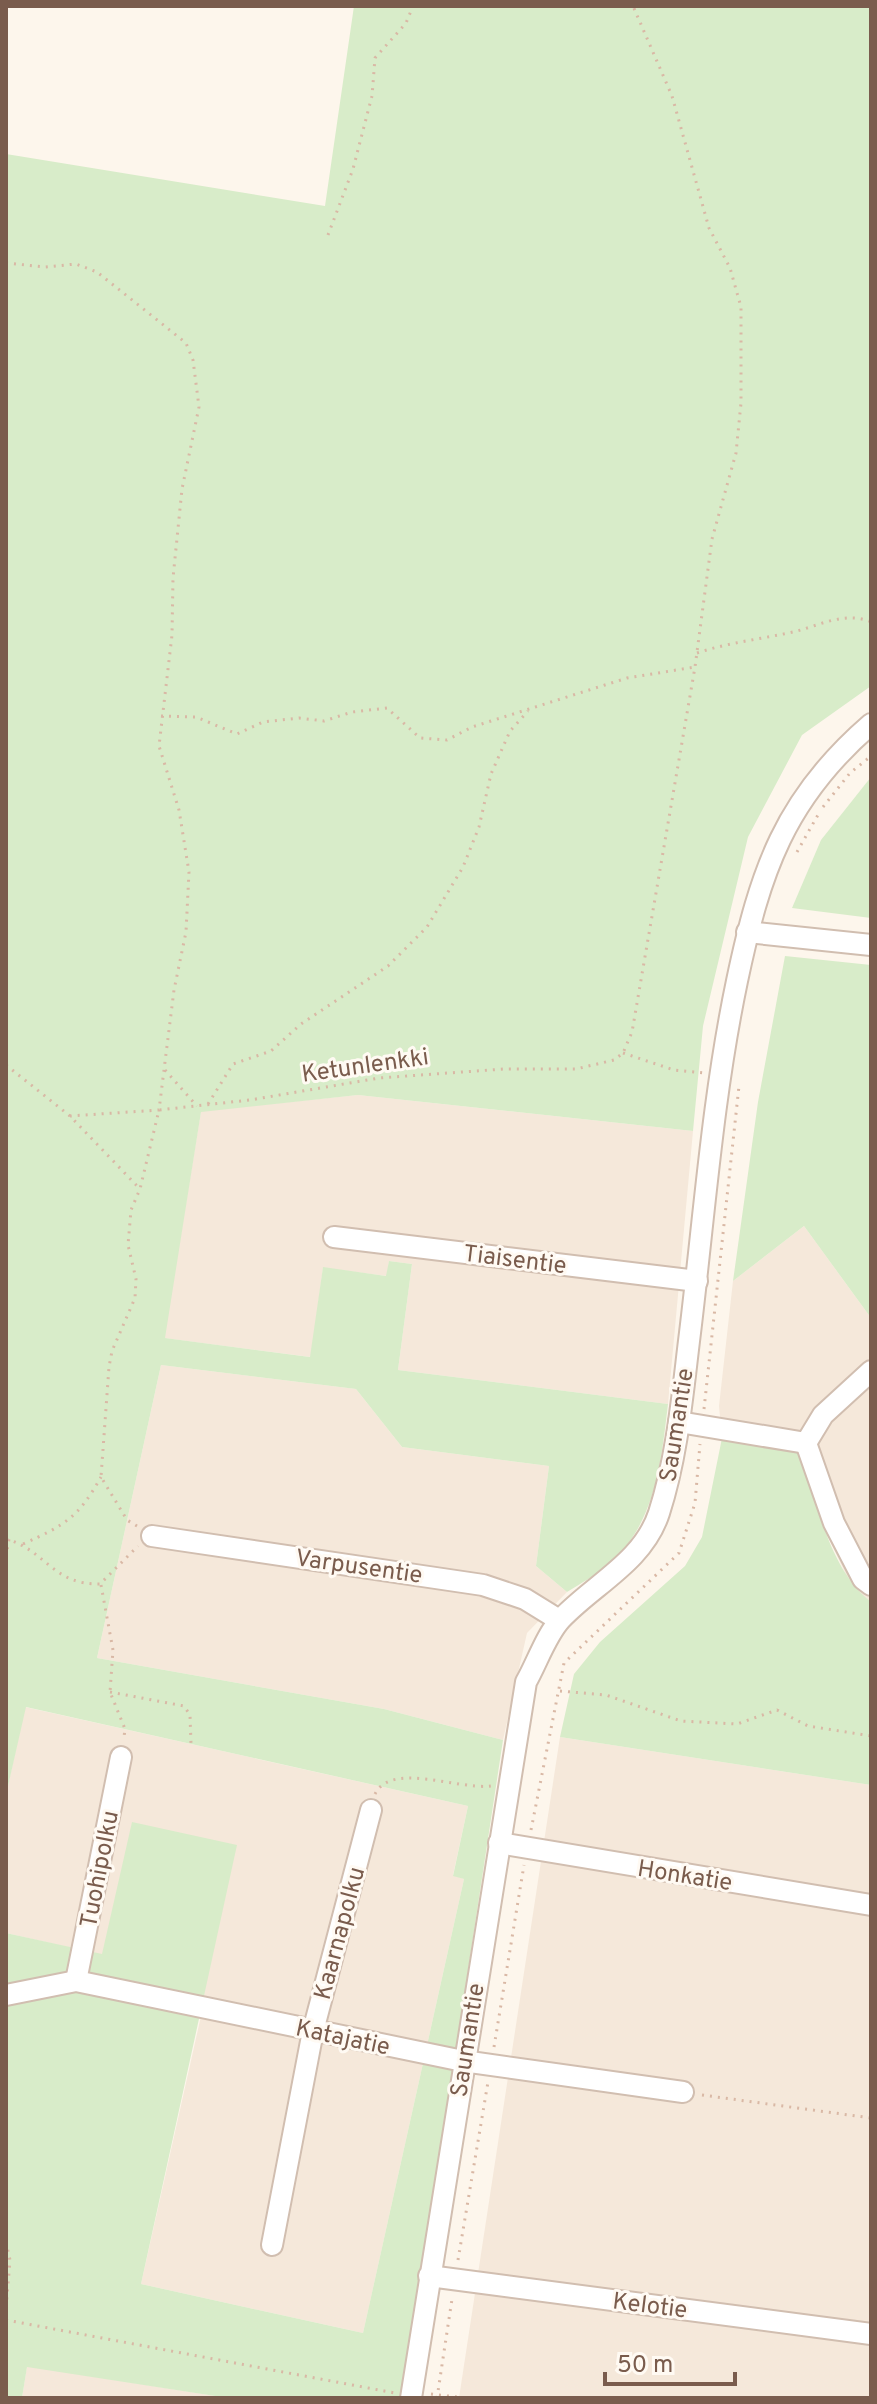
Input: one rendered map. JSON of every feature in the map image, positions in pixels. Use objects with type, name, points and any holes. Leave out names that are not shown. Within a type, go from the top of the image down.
[{"type":"street","name":"Saumantie","points":[[411,2395],[526,1682],[559,1620],[634,1557],[657,1518],[674,1462],[718,1076],[747,932],[770,858],[797,805],[835,755],[871,724]]},
{"type":"street","points":[[747,932],[871,945]]},
{"type":"street","name":"Tiaisentie","points":[[334,1237],[697,1281]]},
{"type":"street","points":[[806,1443],[823,1415],[871,1371]]},
{"type":"street","points":[[679,1422],[806,1443]]},
{"type":"street","points":[[806,1443],[834,1523],[863,1579],[871,1585]]},
{"type":"street","name":"Varpusentie","points":[[152,1536],[483,1585],[525,1599],[559,1620]]},
{"type":"street","name":"Tuohipolku","points":[[76,1981],[121,1757]]},
{"type":"street","name":"Kaarnapolku","points":[[272,2245],[313,2031],[371,1810]]},
{"type":"street","name":"Honkatie","points":[[499,1843],[871,1905]]},
{"type":"street","name":"Katajatie","points":[[6,1995],[76,1981],[463,2061],[683,2092]]},
{"type":"street","name":"Kelotie","points":[[429,2276],[871,2334]]},
{"type":"path","points":[[328,235],[353,169],[372,96],[375,58],[406,23],[413,6]]},
{"type":"path","points":[[633,6],[672,96],[709,228],[730,268],[741,307],[741,403],[736,453],[712,539],[695,667],[632,1032],[623,1053],[674,1070],[718,1076]]},
{"type":"path","points":[[6,263],[45,267],[76,264],[97,272],[186,343],[193,360],[199,407],[182,489],[173,578],[172,635],[159,746],[179,810],[189,872],[186,932],[174,990],[159,1110],[140,1189],[131,1210],[128,1245],[136,1279],[135,1298],[112,1351],[101,1477],[87,1503],[65,1525],[23,1544]]},
{"type":"path","points":[[697,653],[731,641],[800,630],[815,624],[862,618],[871,622]]},
{"type":"path","points":[[161,716],[196,717],[237,734],[263,722],[299,718],[324,721],[352,712],[387,708],[420,738],[447,740],[465,730],[627,678],[695,667]]},
{"type":"path","points":[[207,1105],[233,1064],[271,1051],[301,1024],[388,966],[427,927],[463,867],[479,827],[491,774],[510,731],[531,709]]},
{"type":"path","points":[[791,862],[820,811],[850,773],[871,756]]},
{"type":"path","name":"Ketunlenkki","points":[[70,1116],[207,1105],[379,1078],[504,1069],[576,1069],[614,1060],[623,1053]]},
{"type":"path","points":[[6,1065],[70,1116],[140,1189]]},
{"type":"path","points":[[165,1070],[197,1106]]},
{"type":"path","points":[[438,2397],[526,1849],[564,1663],[679,1553],[695,1503],[740,1079]]},
{"type":"path","points":[[6,1557],[8,1539],[23,1544],[60,1576],[79,1584],[100,1584],[114,1573],[128,1553],[152,1536],[127,1520],[101,1477]]},
{"type":"path","points":[[100,1584],[113,1650],[110,1692],[125,1729],[121,1757]]},
{"type":"path","points":[[560,1691],[606,1695],[681,1721],[737,1724],[777,1710],[808,1726],[871,1736]]},
{"type":"path","points":[[110,1692],[184,1706],[190,1715],[191,1744]]},
{"type":"path","points":[[371,1810],[377,1790],[385,1782],[398,1777],[414,1777],[470,1788],[509,1784]]},
{"type":"path","points":[[683,2092],[871,2118]]},
{"type":"path","points":[[6,2242],[10,2260],[6,2309]]},
{"type":"path","points":[[6,2320],[389,2393],[465,2398]]},
{"type":"shaded area","points":[[358,1095],[693,1131],[668,1404],[398,1370],[412,1264],[389,1261],[387,1276],[323,1268],[311,1357],[164,1338],[201,1111]]},
{"type":"shaded area","points":[[804,1226],[871,1318],[871,1602],[852,1587],[828,1537],[722,1438],[719,1406],[733,1281]]},
{"type":"shaded area","points":[[161,1365],[356,1389],[402,1447],[549,1466],[536,1566],[567,1592],[527,1633],[503,1740],[384,1709],[97,1658]]},
{"type":"shaded area","points":[[25,1707],[468,1806],[453,1875],[464,1879],[363,2333],[141,2284],[201,2016],[102,1955],[6,1933],[6,1795]]},
{"type":"shaded area","points":[[560,1737],[871,1785],[871,2398],[459,2398]]},
{"type":"shaded area","points":[[27,2366],[228,2398],[22,2398]]},
{"type":"green space","points":[[354,6],[871,6],[871,686],[802,735],[748,837],[703,1026],[693,1131],[358,1095],[201,1112],[165,1338],[310,1357],[323,1267],[386,1276],[389,1261],[412,1264],[398,1370],[668,1404],[659,1469],[646,1511],[625,1548],[609,1564],[567,1592],[536,1566],[549,1466],[402,1447],[356,1389],[161,1365],[97,1658],[384,1709],[503,1740],[403,2398],[228,2398],[27,2367],[22,2398],[6,2398],[6,1933],[102,1954],[132,1822],[237,1845],[141,2284],[363,2333],[464,1879],[453,1876],[468,1806],[26,1707],[6,1795],[6,154],[325,206]]},
{"type":"green space","points":[[871,777],[871,918],[792,908],[821,840]]},
{"type":"green space","points":[[785,956],[871,965],[871,1318],[804,1226],[733,1281],[758,1102]]},
{"type":"green space","points":[[722,1438],[800,1451],[834,1552],[856,1588],[871,1602],[871,1785],[560,1737],[574,1674],[600,1642],[685,1566],[702,1537]]}]
